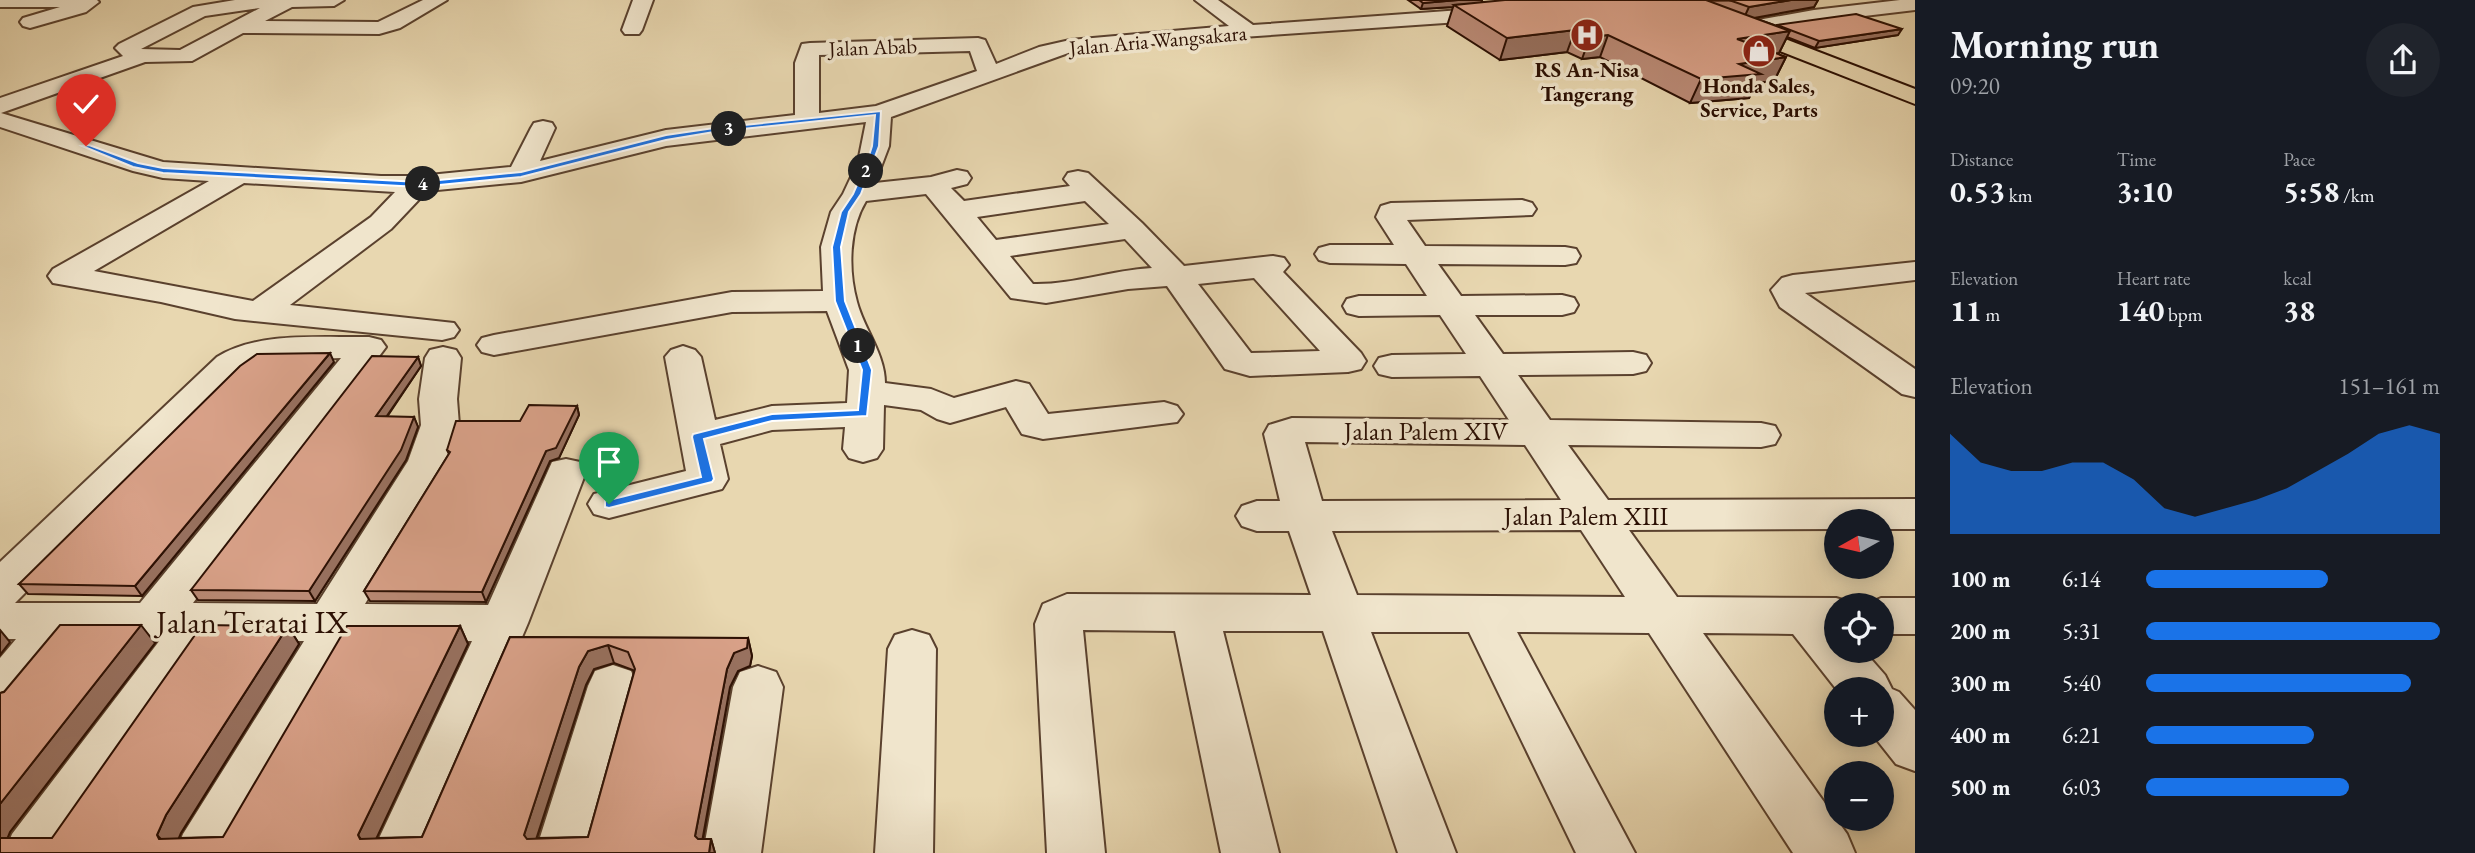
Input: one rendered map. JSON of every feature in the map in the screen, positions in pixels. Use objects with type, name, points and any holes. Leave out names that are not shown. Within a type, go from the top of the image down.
[{"type":"highway","points":[[1667,0],[1915,85]]},
{"type":"highway","points":[[1694,0],[1915,97]]},
{"type":"street","points":[[288,1],[184,56],[143,56],[130,53],[126,48],[200,11],[247,2],[288,1],[334,0]]},
{"type":"street","points":[[311,29],[357,0]]},
{"type":"street","points":[[240,27],[388,27],[437,0]]},
{"type":"street","points":[[632,30],[642,0]]},
{"type":"street","points":[[1205,0],[1250,32]]},
{"type":"street","points":[[0,1],[89,2],[79,8],[30,22]]},
{"type":"street","points":[[1752,27],[1915,4]]},
{"type":"street","name":"Jalan Aria Wangsakara","points":[[0,120],[36,128],[136,165],[163,170],[419,184],[521,174],[666,138],[879,113],[938,94],[988,72],[1070,46],[1525,11]]},
{"type":"street","name":"Jalan Abab","points":[[807,121],[806,63],[810,49],[978,44],[988,72]]},
{"type":"street","points":[[0,106],[143,56]]},
{"type":"street","points":[[864,418],[867,370],[840,301],[836,247],[845,212],[857,194],[876,146],[879,113]]},
{"type":"street","points":[[0,142],[36,128]]},
{"type":"street","points":[[521,174],[543,128]]},
{"type":"street","points":[[204,853],[428,461],[440,425],[438,399],[442,344],[64,276],[237,176]]},
{"type":"street","points":[[857,194],[945,182],[957,211],[1022,291],[1028,293],[1044,293],[1126,279],[1177,277],[1267,266],[1348,361],[1244,364],[1238,361],[1177,277],[1132,229],[1084,185],[957,211]]},
{"type":"street","points":[[259,312],[381,223],[419,184]]},
{"type":"street","points":[[1522,209],[1391,212],[1390,217],[1826,853]]},
{"type":"street","points":[[989,250],[1132,229]]},
{"type":"street","points":[[1330,254],[1566,256]]},
{"type":"street","points":[[1915,271],[1793,285],[1787,290],[1792,300],[1915,386]]},
{"type":"street","points":[[494,345],[732,302],[840,301]]},
{"type":"street","points":[[1359,306],[1562,305]]},
{"type":"street","points":[[0,590],[230,365],[245,355],[258,351],[369,347],[176,622],[33,853]]},
{"type":"street","points":[[609,504],[708,479],[683,357]]},
{"type":"street","points":[[1392,366],[1633,363]]},
{"type":"street","points":[[698,437],[772,418],[864,418],[931,400],[950,411],[1016,392],[1036,425],[1042,428],[1164,414]]},
{"type":"street","name":"Jalan Palem XIV","points":[[1427,853],[1305,516],[1282,439],[1287,431],[1538,431],[1761,435]]},
{"type":"street","points":[[401,853],[504,623],[566,472]]},
{"type":"street","name":"Jalan Palem XIII","points":[[1257,516],[1596,517],[1915,513]]},
{"type":"street","points":[[1076,853],[1059,620],[1063,614],[1074,611],[1340,615],[1821,616],[1859,677]]},
{"type":"street","points":[[1195,614],[1250,853]]},
{"type":"street","points":[[1484,615],[1606,853]]},
{"type":"street","points":[[1894,616],[1915,616]]},
{"type":"street","name":"Jalan Teratai IX","points":[[0,621],[504,623]]},
{"type":"street","points":[[0,693],[61,621]]},
{"type":"street","points":[[904,853],[912,649]]},
{"type":"street","points":[[564,853],[613,686]]},
{"type":"street","points":[[732,853],[758,687]]},
{"type":"street","points":[[1894,723],[1915,748]]},
{"type":"building","points":[[1419,0],[1458,0],[1423,3]]},
{"type":"building","points":[[1505,0],[1706,0],[1790,31],[1737,39],[1786,57],[1739,64],[1761,74],[1701,79],[1608,35],[1590,37],[1575,30],[1507,38],[1454,5]]},
{"type":"building","points":[[1729,0],[1791,0],[1749,7]]},
{"type":"building","points":[[1856,14],[1902,29],[1819,41],[1777,25]]},
{"type":"building","points":[[330,353],[135,586],[19,584],[240,366],[257,354]]},
{"type":"building","points":[[372,356],[418,357],[376,416],[414,417],[401,450],[309,591],[191,590]]},
{"type":"building","points":[[529,405],[577,406],[556,448],[546,451],[482,592],[364,591],[450,452],[447,450],[456,421],[520,421]]},
{"type":"building","points":[[60,625],[141,625],[0,804],[0,693],[4,692]]},
{"type":"building","points":[[202,625],[288,626],[166,815],[157,835],[159,839],[223,837],[347,626],[460,626],[358,835],[360,839],[422,837],[510,637],[748,638],[747,648],[734,653],[727,669],[695,836],[698,839],[711,839],[709,853],[0,853],[0,838],[52,838]],"holes":[[[608,645],[628,652],[635,669],[588,837],[527,839],[524,835],[579,667],[588,651]]]},
{"type":"place","name":"RS An-Nisa Tangerang","points":[[1587,35]]},
{"type":"place","name":"Honda Sales, Service, Parts","points":[[1759,51]]},
{"type":"route","points":[[86,146],[136,165],[163,170],[419,184],[521,174],[666,138],[714,130],[879,113],[876,146],[871,162],[857,194],[845,212],[836,247],[840,301],[867,370],[863,414],[772,418],[698,437],[708,479],[609,504]]}]
